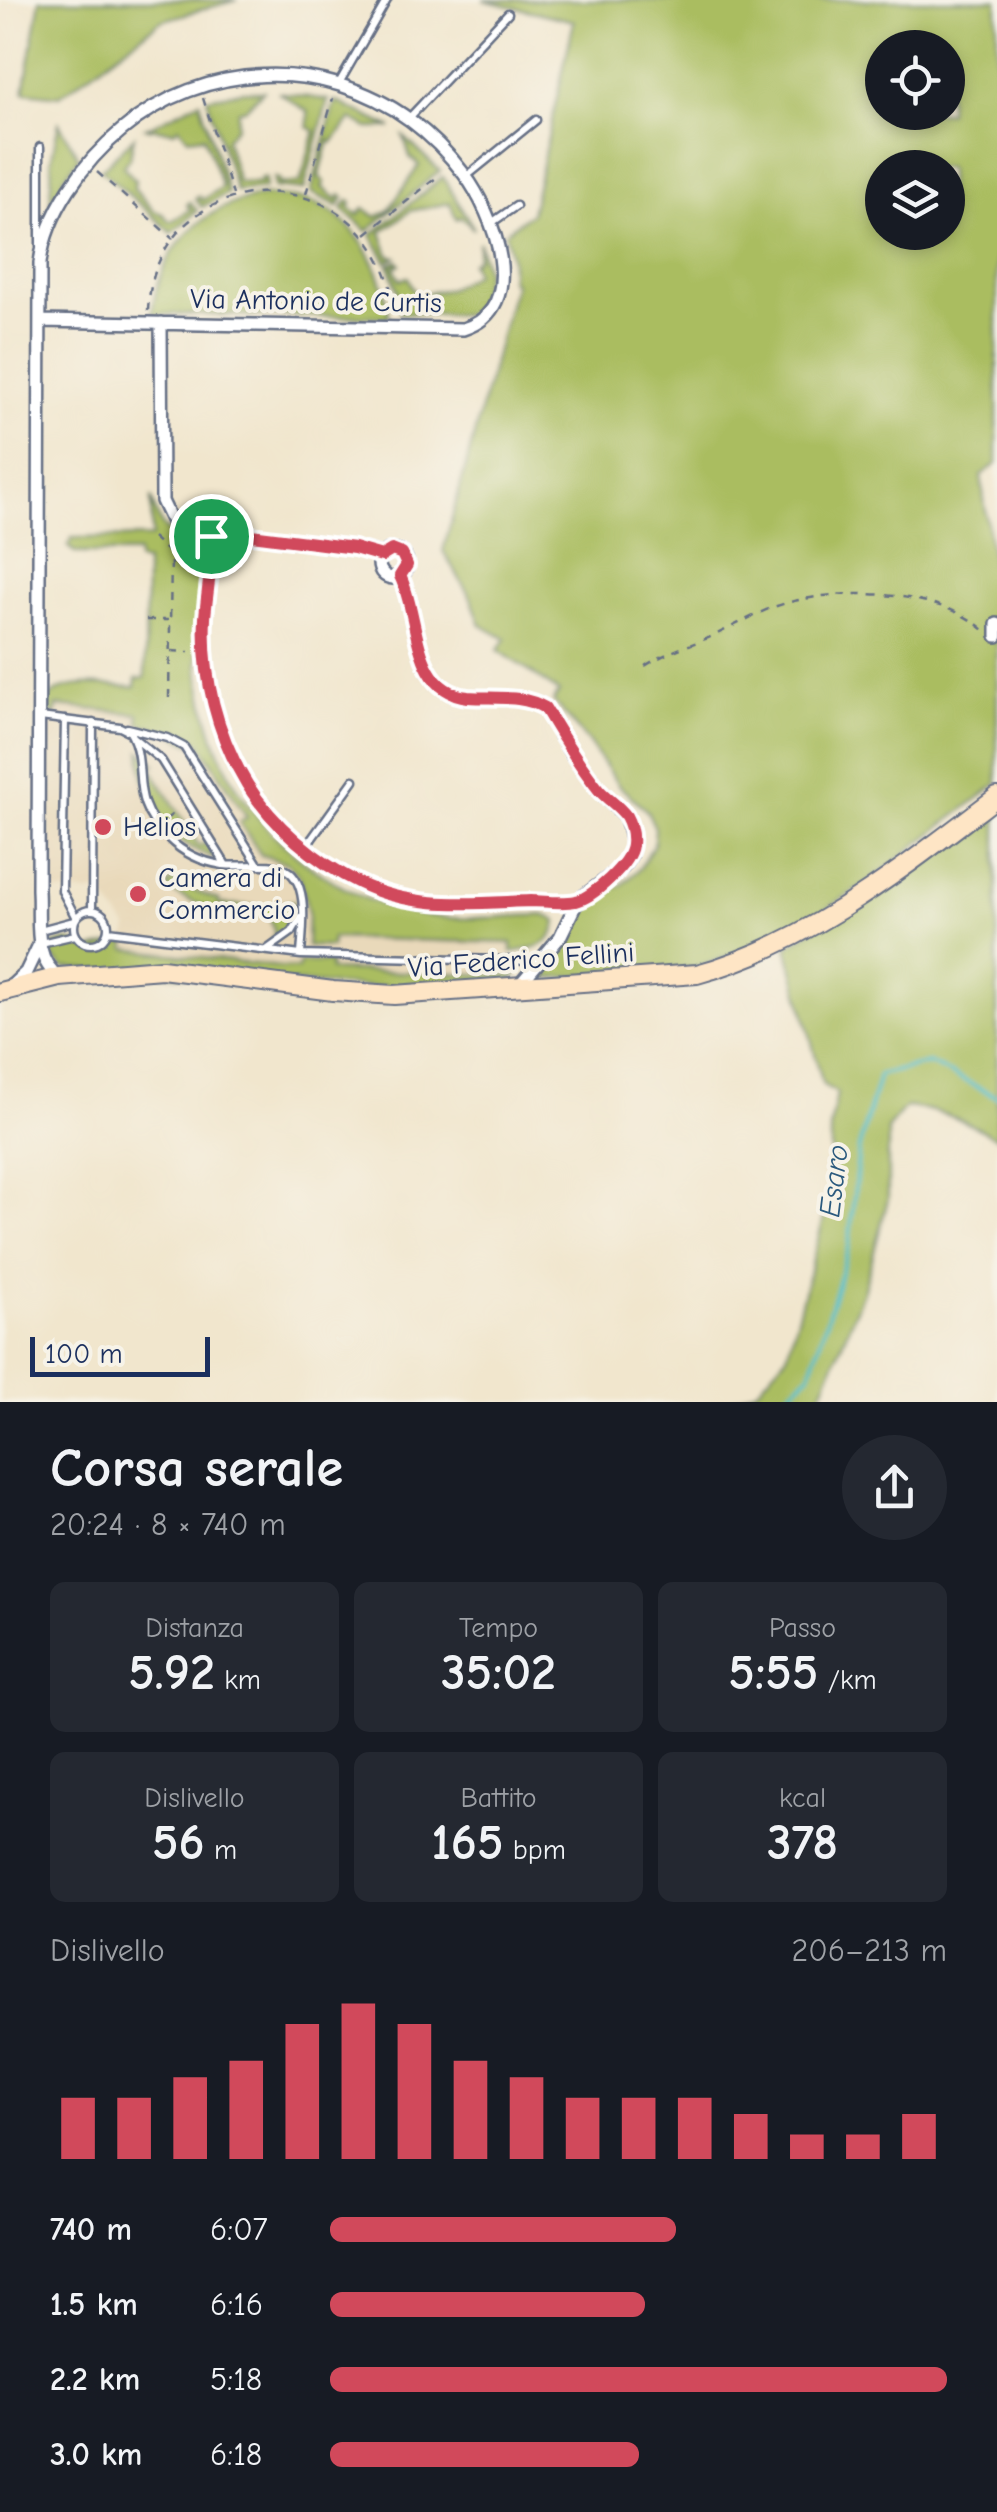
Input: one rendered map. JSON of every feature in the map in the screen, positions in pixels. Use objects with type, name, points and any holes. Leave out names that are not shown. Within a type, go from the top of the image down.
[{"type":"street","name":"Via Antonio de Curtis","points":[[40,321],[463,329],[479,324],[490,314],[502,263],[490,224],[466,176],[439,144],[409,119],[336,91],[316,79],[251,75],[200,85],[153,106],[109,140],[71,188],[49,226],[40,263],[39,717],[40,936]]},
{"type":"street","points":[[161,323],[165,513],[194,538],[243,534],[354,548],[382,556]]},
{"type":"street","points":[[392,550],[402,554],[407,565],[400,576],[388,576],[379,564],[382,556],[392,550]]},
{"type":"street","points":[[400,576],[407,590],[422,656],[436,682],[464,696],[520,699],[545,708],[570,752],[631,828],[630,856],[624,867],[579,901],[560,937],[516,989]]},
{"type":"street","points":[[994,637],[997,624]]},
{"type":"street","name":"Via Federico Fellini","points":[[2,991],[59,978],[162,970],[394,995],[697,974],[739,963],[789,941],[851,902],[997,797]]},
{"type":"street","points":[[40,936],[46,966],[59,978]]},
{"type":"street","points":[[2,991],[26,972],[40,936]]},
{"type":"lane","points":[[336,91],[387,0]]},
{"type":"lane","points":[[409,119],[508,13]]},
{"type":"lane","points":[[466,176],[536,120]]},
{"type":"lane","points":[[40,147],[40,263]]},
{"type":"lane","points":[[490,224],[516,206]]},
{"type":"lane","points":[[211,536],[213,562],[204,657],[215,711],[233,760],[249,788],[281,827],[304,848],[360,884],[415,902],[579,901]]},
{"type":"lane","points":[[39,717],[120,727],[167,738],[184,747],[258,864]]},
{"type":"lane","points":[[40,936],[75,919],[84,910],[92,909],[107,919],[108,931],[96,944],[82,942],[75,934],[75,919],[62,891],[65,720]]},
{"type":"lane","points":[[92,909],[93,724]]},
{"type":"lane","points":[[120,727],[161,760],[226,865]]},
{"type":"lane","points":[[133,738],[138,786],[158,828],[200,860],[226,865],[270,863],[288,870],[297,884],[303,911],[301,955]]},
{"type":"lane","points":[[304,848],[354,780]]},
{"type":"lane","points":[[265,951],[292,932],[303,911]]},
{"type":"lane","points":[[108,931],[301,955],[536,962]]},
{"type":"lane","points":[[40,936],[75,934]]},
{"type":"path","points":[[306,196],[336,91]]},
{"type":"path","points":[[202,96],[233,196]]},
{"type":"path","points":[[96,172],[174,240]]},
{"type":"path","points":[[365,235],[441,174]]},
{"type":"path","points":[[148,312],[159,262],[192,220],[233,196],[272,190],[306,196],[338,212],[365,235],[389,281],[395,315]]},
{"type":"path","points":[[152,537],[189,572]]},
{"type":"path","points":[[168,698],[171,554]]},
{"type":"path","points":[[645,666],[671,650],[772,608],[860,594],[945,606],[966,615],[994,637]]},
{"type":"path","points":[[146,620],[170,620]]},
{"type":"path","points":[[169,652],[190,652]]},
{"type":"shaded area","points":[[56,706],[140,714],[139,722],[190,744],[198,739],[248,818],[240,822],[261,855],[287,863],[300,877],[308,912],[308,946],[332,938],[512,944],[511,975],[330,970],[330,963],[299,969],[125,949],[128,928],[98,890],[48,891],[48,711],[55,715]]},
{"type":"green space","points":[[40,0],[237,0],[161,21],[60,96],[24,92]]},
{"type":"green space","points":[[483,0],[997,0],[997,464],[981,475],[997,575],[997,784],[864,885],[783,937],[696,968],[535,979],[534,976],[563,946],[589,901],[623,884],[640,868],[654,844],[655,828],[647,811],[618,785],[553,701],[559,692],[498,650],[506,639],[481,625],[471,598],[443,551],[515,283],[511,281],[505,232],[531,213],[574,21]]},
{"type":"green space","points":[[263,91],[245,109],[238,110],[237,126],[226,139],[238,182],[260,183],[265,178],[265,188],[236,191],[207,98]]},
{"type":"green space","points":[[278,92],[328,100],[304,190],[274,187],[274,178],[279,179],[279,184],[300,183],[315,131],[308,127],[308,112]]},
{"type":"green space","points":[[200,101],[228,193],[202,207],[195,199],[199,196],[202,200],[222,187],[204,136],[188,138],[179,127],[174,131],[146,128]]},
{"type":"green space","points":[[335,101],[392,128],[368,128],[351,119],[332,143],[329,141],[319,177],[325,182],[322,187],[337,199],[344,197],[338,206],[311,192]]},
{"type":"green space","points":[[59,123],[79,158],[50,207],[52,156]]},
{"type":"green space","points":[[134,137],[130,157],[123,166],[135,180],[134,188],[170,222],[190,210],[190,202],[197,211],[172,233],[101,170]]},
{"type":"green space","points":[[404,137],[440,171],[367,231],[342,209],[349,200],[349,208],[359,215],[364,208],[376,217],[389,210],[419,165],[410,157]]},
{"type":"green space","points":[[443,177],[474,229],[461,217],[456,219],[450,203],[410,211],[381,232],[389,255],[396,257],[387,262],[371,235]]},
{"type":"green space","points":[[267,195],[307,200],[325,208],[353,232],[374,263],[389,317],[152,314],[164,269],[187,233],[222,208]]},
{"type":"green space","points":[[479,242],[486,272],[477,309],[465,315],[400,313],[389,265],[398,261],[400,264],[394,267],[400,280],[408,277],[416,295],[448,289],[475,274],[471,263],[477,258]]},
{"type":"green space","points":[[151,497],[162,525],[200,561],[203,594],[198,661],[206,709],[224,763],[261,820],[312,867],[372,901],[438,917],[544,915],[557,920],[548,940],[512,952],[512,943],[332,938],[331,947],[307,946],[308,912],[300,877],[287,863],[261,855],[239,822],[247,817],[198,740],[190,744],[169,732],[139,723],[139,714],[57,706],[55,715],[48,711],[48,699],[65,688],[135,687],[136,679],[145,678],[146,562],[138,561],[138,553],[76,553],[68,546],[72,538],[152,537]]},
{"type":"green space","points":[[141,751],[156,764],[151,768],[199,846],[206,843],[215,858],[183,841],[160,817],[146,786]]},
{"type":"green space","points":[[997,802],[997,1138],[953,1117],[906,1107],[888,1128],[888,1199],[863,1292],[818,1402],[727,1402],[758,1389],[787,1355],[833,1184],[830,1128],[837,1093],[823,1085],[787,947]]},
{"type":"green space","points":[[170,881],[219,900],[219,904],[258,906],[294,901],[292,915],[288,926],[269,944],[275,933],[270,919],[195,903],[167,888]]},
{"type":"green space","points":[[69,941],[88,950],[126,941],[126,949],[298,969],[300,962],[330,962],[330,970],[511,975],[512,967],[517,975],[509,982],[370,987],[63,968],[47,952],[51,945]]},
{"type":"waterway","name":"Esaro","points":[[779,1402],[810,1374],[849,1246],[859,1147],[879,1075],[929,1063],[997,1097]]},
{"type":"place","name":"Helios","points":[[103,827]]},
{"type":"place","name":"Camera di Commercio","points":[[138,894]]},
{"type":"route","points":[[243,534],[354,548],[382,556],[392,550],[400,552],[407,565],[400,576],[407,590],[422,656],[436,682],[464,696],[520,699],[545,708],[570,752],[626,817],[632,842],[624,867],[579,901],[415,902],[360,884],[304,848],[249,788],[233,760],[215,711],[204,657],[213,562],[211,536],[243,534]]}]
